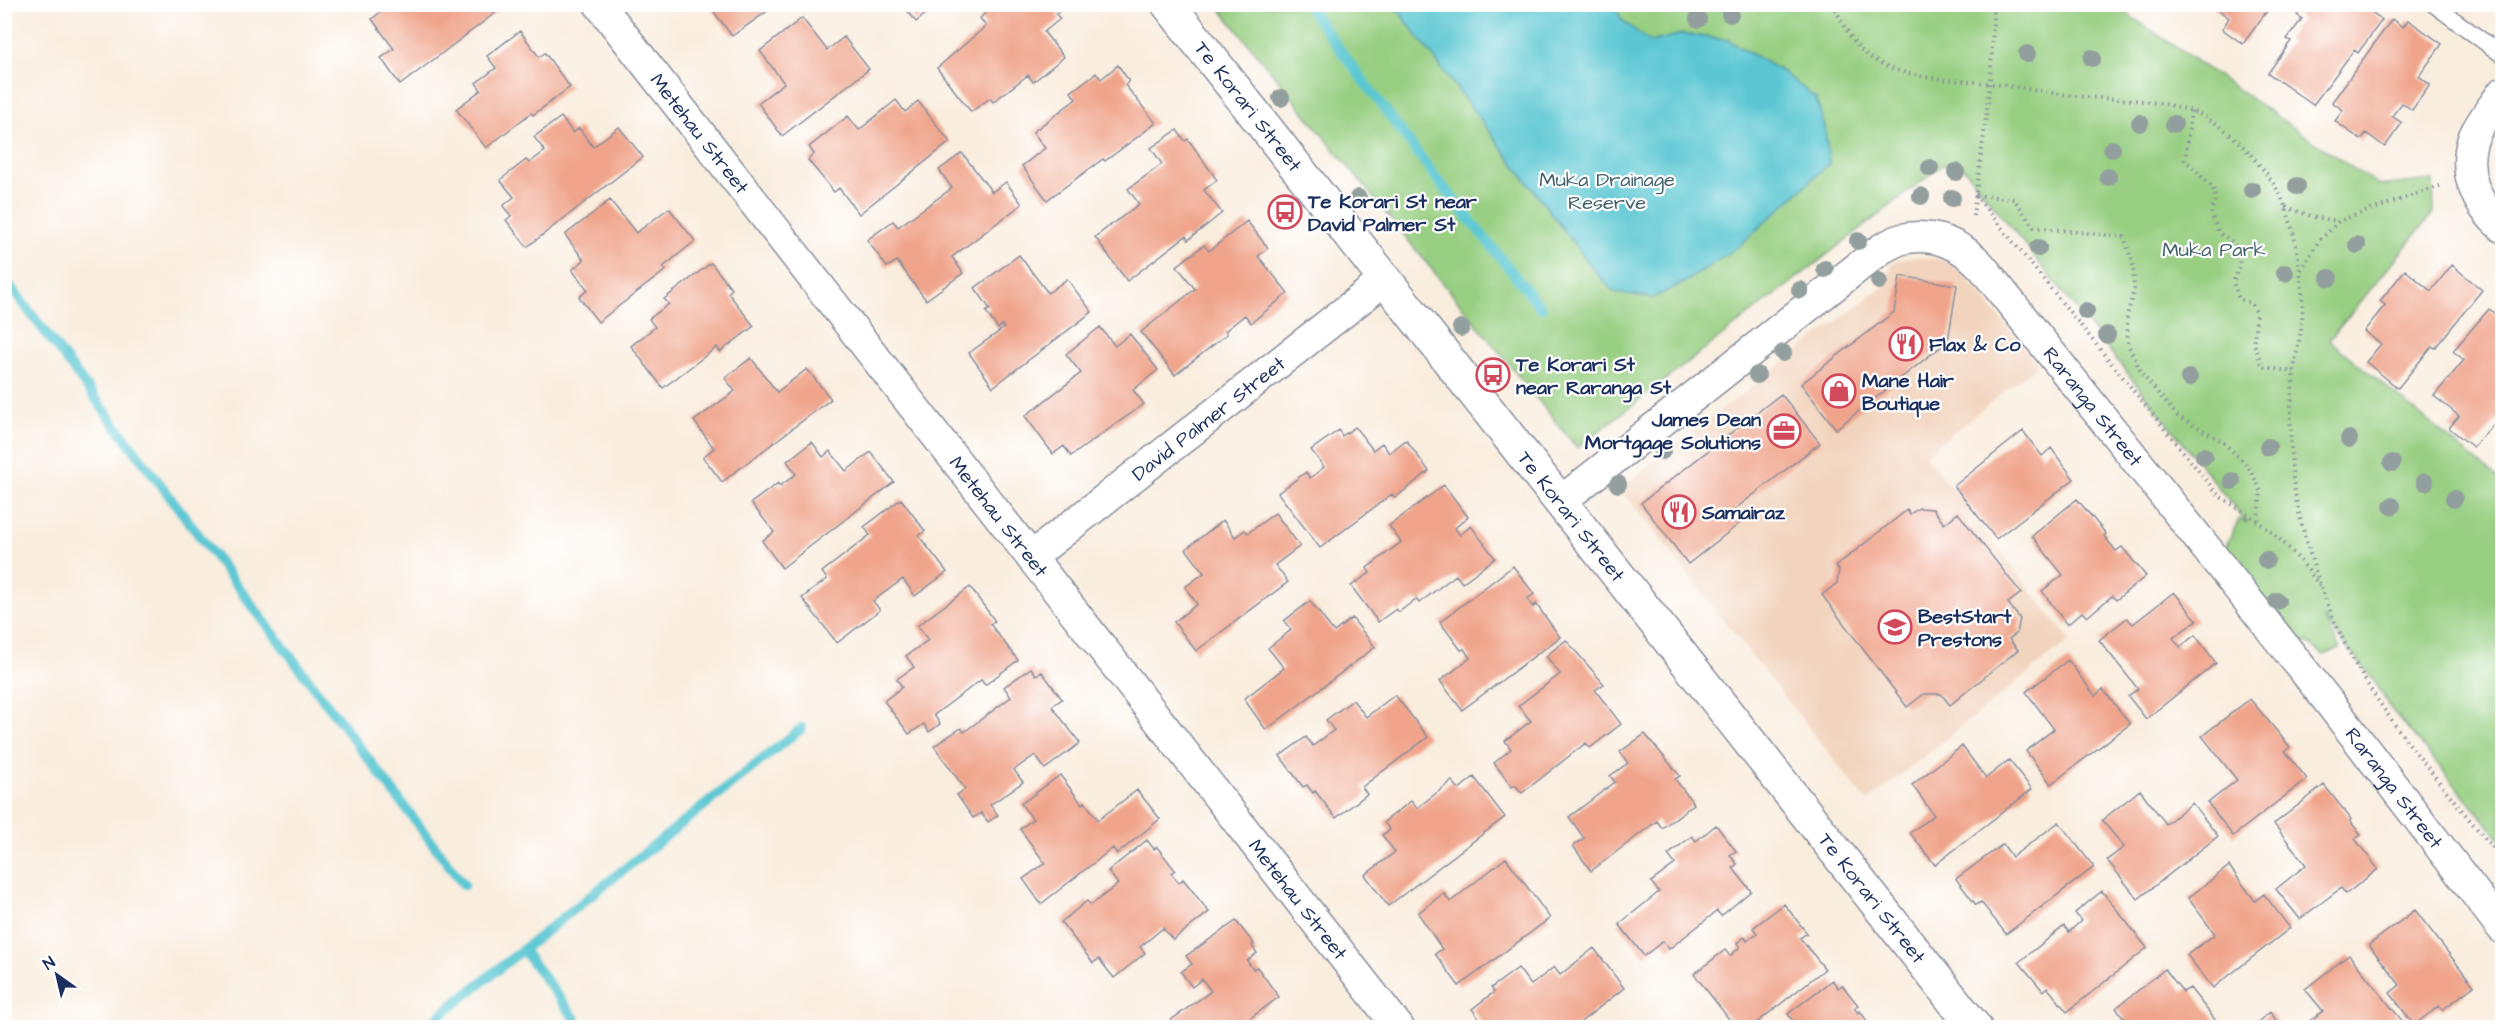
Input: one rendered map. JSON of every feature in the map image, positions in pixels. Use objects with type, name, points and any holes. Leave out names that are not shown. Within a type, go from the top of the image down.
[{"type":"street","name":"Metehau Street","points":[[600,4],[1399,1028]]},
{"type":"street","name":"Te Korari Street","points":[[1168,4],[1975,1028]]},
{"type":"street","points":[[2502,93],[2474,137],[2470,158],[2475,193],[2487,212],[2502,227]]},
{"type":"street","name":"Raranga Street","points":[[1561,501],[1881,249],[1901,239],[1939,239],[1968,253],[1983,268],[2308,676],[2502,928]]},
{"type":"street","name":"David Palmer Street","points":[[1031,557],[1386,279]]},
{"type":"lane","points":[[2433,4],[2502,55]]},
{"type":"path","points":[[1833,4],[1851,38],[1865,53],[1882,65],[1905,73],[2073,96],[2143,102],[2191,111],[2222,128],[2249,152],[2276,187],[2286,207],[2301,271],[2302,319],[2295,372],[2291,447],[2298,511],[2322,589],[2341,637],[2376,696],[2408,741],[2502,860]]},
{"type":"path","points":[[1968,253],[1989,84],[1993,4]]},
{"type":"path","points":[[2191,111],[2185,160],[2213,188],[2215,198],[2211,214],[2218,233],[2233,240],[2240,254],[2239,268],[2233,282],[2239,299],[2251,303],[2256,312],[2254,344],[2263,367],[2295,372]]},
{"type":"path","points":[[2286,207],[2317,219],[2339,221],[2471,175]]},
{"type":"path","points":[[1975,195],[2219,496],[2259,520],[2297,554],[2322,589]]},
{"type":"path","points":[[1975,195],[2014,199],[2034,227],[2124,237],[2133,264],[2134,289],[2127,316],[2128,344],[2142,374],[2178,416],[2222,441],[2248,466],[2261,491],[2259,520]]},
{"type":"path","points":[[2301,271],[2319,241],[2339,221]]},
{"type":"shaded area","points":[[1910,257],[1939,259],[1963,273],[2038,365],[1925,455],[2070,640],[1867,802],[1620,488],[1887,283],[1891,263]]},
{"type":"green space","points":[[1217,5],[2114,5],[2379,186],[2433,180],[2434,212],[2329,340],[2502,482],[2502,841],[2388,705],[2377,685],[2323,617],[2340,649],[2324,655],[2307,643],[2295,639],[2225,548],[2239,519],[2247,523],[1962,166],[1943,165],[1577,448]]},
{"type":"water","points":[[1394,5],[1614,5],[1622,20],[1650,42],[1682,34],[1728,40],[1783,72],[1816,99],[1825,127],[1829,164],[1739,246],[1685,282],[1653,298],[1614,292],[1596,273]]},
{"type":"building","points":[[390,4],[507,4],[400,85],[381,58],[394,49],[372,19]]},
{"type":"building","points":[[708,4],[764,4],[761,6],[766,12],[732,36]]},
{"type":"building","points":[[902,4],[938,4],[916,22]]},
{"type":"building","points":[[996,4],[1067,4],[1056,14],[1060,19],[1044,32],[1064,57],[1033,82],[1028,75],[993,102],[990,98],[971,112],[937,68],[986,26],[980,18]]},
{"type":"building","points":[[2210,4],[2272,4],[2243,44],[2222,29],[2229,18]]},
{"type":"building","points":[[2305,4],[2361,4],[2382,20],[2358,53],[2354,50],[2313,105],[2268,73],[2291,41],[2287,39],[2302,19],[2297,15]]},
{"type":"building","points":[[802,18],[827,50],[844,37],[869,69],[782,136],[758,103],[784,83],[760,51]]},
{"type":"building","points":[[2392,19],[2403,27],[2408,20],[2442,44],[2419,76],[2430,85],[2412,110],[2402,103],[2392,116],[2402,123],[2385,147],[2366,133],[2361,140],[2335,121],[2343,110],[2332,102]]},
{"type":"building","points":[[520,31],[539,57],[545,53],[570,87],[533,115],[531,113],[486,148],[456,109],[481,90],[476,83],[496,68],[487,56]]},
{"type":"building","points":[[1118,65],[1129,81],[1125,85],[1156,123],[1047,200],[1022,166],[1045,148],[1033,132],[1076,99],[1071,92],[1096,73],[1101,79]]},
{"type":"building","points":[[896,100],[905,112],[918,101],[950,142],[859,214],[839,188],[834,192],[808,160],[814,154],[809,147],[848,116],[859,130]]},
{"type":"building","points":[[561,117],[573,133],[579,128],[593,147],[619,127],[643,157],[527,247],[506,220],[511,216],[503,206],[514,197],[500,180],[526,160],[529,163],[545,151],[534,137]]},
{"type":"building","points":[[1177,130],[1185,141],[1188,139],[1217,180],[1204,190],[1222,213],[1188,240],[1186,236],[1127,281],[1095,237],[1139,204],[1128,189],[1162,164],[1151,148]]},
{"type":"building","points":[[962,153],[992,192],[1006,182],[1022,204],[952,257],[963,273],[926,300],[897,261],[887,267],[867,240],[893,221],[898,227],[952,188],[939,170]]},
{"type":"building","points":[[610,200],[636,233],[669,208],[695,241],[663,267],[666,270],[598,322],[579,297],[588,290],[572,270],[584,260],[565,235]]},
{"type":"building","points":[[1247,221],[1268,248],[1258,256],[1288,293],[1251,323],[1245,315],[1225,331],[1227,334],[1175,375],[1141,332],[1195,289],[1177,266],[1204,245],[1209,251]]},
{"type":"building","points":[[1019,255],[1048,293],[1067,279],[1092,312],[993,387],[969,353],[1004,328],[1002,325],[998,329],[986,312],[990,309],[975,288]]},
{"type":"building","points":[[711,263],[732,289],[728,293],[754,326],[720,352],[717,347],[663,388],[631,346],[655,327],[649,319],[669,304],[664,299]]},
{"type":"building","points":[[2452,265],[2482,290],[2435,348],[2432,346],[2398,388],[2366,362],[2381,344],[2364,331],[2385,305],[2380,301],[2405,270],[2431,291]]},
{"type":"building","points":[[1900,276],[1957,285],[1948,341],[1836,429],[1801,384],[1894,312]]},
{"type":"building","points":[[2489,309],[2502,319],[2502,415],[2473,447],[2449,428],[2459,416],[2434,396],[2464,360],[2453,351]]},
{"type":"building","points":[[1100,327],[1115,346],[1130,334],[1158,370],[1133,390],[1144,404],[1071,456],[1064,446],[1053,454],[1025,416],[1081,373],[1066,354]]},
{"type":"building","points":[[751,358],[777,392],[807,369],[831,399],[722,482],[703,457],[714,448],[694,421],[735,391],[725,378]]},
{"type":"building","points":[[1781,394],[1820,443],[1735,509],[1744,520],[1688,564],[1641,503]]},
{"type":"building","points":[[1355,427],[1373,450],[1382,443],[1389,453],[1406,440],[1429,471],[1395,498],[1392,494],[1320,548],[1278,493],[1306,472],[1310,478],[1324,467],[1311,450],[1339,430],[1342,436]]},
{"type":"building","points":[[2023,431],[2042,456],[2051,448],[2074,479],[1996,539],[1954,486]]},
{"type":"building","points":[[812,442],[823,457],[830,451],[846,471],[871,452],[894,482],[782,568],[762,541],[774,532],[751,503],[778,483],[780,486],[796,474],[787,461]]},
{"type":"building","points":[[1444,485],[1468,517],[1455,528],[1460,535],[1471,526],[1495,558],[1462,583],[1456,575],[1419,603],[1416,599],[1399,612],[1396,609],[1378,622],[1351,586],[1370,573],[1367,568],[1401,542],[1389,526]]},
{"type":"building","points":[[901,499],[925,531],[919,536],[947,572],[915,596],[903,579],[873,601],[880,610],[837,643],[802,598],[827,579],[822,572],[870,535],[864,527]]},
{"type":"building","points":[[2077,499],[2106,534],[2104,536],[2116,551],[2122,547],[2146,576],[2116,600],[2112,596],[2087,617],[2082,612],[2067,625],[2042,591],[2063,575],[2032,536]]},
{"type":"building","points":[[1919,508],[1933,509],[1944,524],[1958,513],[2021,593],[2008,603],[2020,619],[2017,633],[2009,639],[2018,650],[1950,705],[1941,694],[1924,694],[1907,707],[1822,595],[1837,583],[1839,570],[1836,566],[1907,510],[1910,514]]},
{"type":"building","points":[[1275,513],[1300,546],[1275,565],[1288,582],[1196,651],[1174,622],[1197,604],[1185,587],[1204,573],[1186,549],[1223,520],[1235,537],[1245,530],[1248,533]]},
{"type":"building","points":[[1513,566],[1534,594],[1527,599],[1533,607],[1536,604],[1560,637],[1462,710],[1440,681],[1470,658],[1440,622]]},
{"type":"building","points":[[970,587],[995,621],[990,624],[1018,660],[985,685],[981,680],[934,715],[940,724],[929,732],[924,724],[909,734],[884,701],[902,687],[897,679],[914,667],[906,656],[928,640],[917,626]]},
{"type":"building","points":[[2174,592],[2197,620],[2173,638],[2180,647],[2195,635],[2216,663],[2146,719],[2128,696],[2138,689],[2099,640],[2127,618],[2133,624]]},
{"type":"building","points":[[1310,601],[1334,632],[1352,618],[1375,647],[1266,730],[1244,699],[1284,668],[1268,648],[1291,630],[1284,621]]},
{"type":"building","points":[[1566,640],[1604,684],[1595,690],[1621,724],[1590,748],[1586,743],[1522,793],[1515,785],[1512,787],[1494,763],[1511,749],[1505,741],[1531,721],[1518,706],[1560,674],[1546,656]]},
{"type":"building","points":[[2068,660],[2095,696],[2103,689],[2130,724],[2051,784],[2026,751],[2054,729],[2026,692]]},
{"type":"building","points":[[1031,668],[1036,675],[1042,672],[1062,699],[1052,706],[1080,743],[1045,769],[1035,755],[1014,770],[1023,782],[990,805],[998,815],[988,822],[981,813],[973,818],[957,795],[965,789],[934,746],[961,728],[964,732],[1011,697],[1004,687]]},
{"type":"building","points":[[1395,695],[1428,737],[1362,787],[1367,794],[1336,818],[1315,791],[1313,793],[1307,785],[1303,787],[1280,756],[1306,737],[1313,746],[1334,730],[1326,720],[1353,700],[1366,717]]},
{"type":"building","points":[[2250,699],[2290,747],[2285,751],[2307,779],[2233,836],[2208,803],[2237,780],[2202,736]]},
{"type":"building","points":[[1645,734],[1680,776],[1675,779],[1694,804],[1662,828],[1657,821],[1591,871],[1573,846],[1584,838],[1569,817],[1615,782],[1610,776],[1628,763],[1620,752]]},
{"type":"building","points":[[1962,746],[1986,778],[2009,760],[2032,789],[1935,865],[1910,833],[1934,815],[1912,785]]},
{"type":"building","points":[[1060,775],[1082,804],[1085,802],[1098,820],[1137,790],[1160,819],[1117,854],[1113,848],[1041,904],[1023,879],[1045,863],[1020,829],[1033,819],[1021,804]]},
{"type":"building","points":[[1474,777],[1505,817],[1388,906],[1365,875],[1395,852],[1382,835],[1390,830],[1384,822],[1411,801],[1417,808],[1452,781],[1459,789]]},
{"type":"building","points":[[2324,785],[2351,819],[2350,821],[2361,835],[2355,839],[2378,869],[2346,894],[2341,888],[2300,919],[2276,889],[2306,865],[2274,824]]},
{"type":"building","points":[[2140,790],[2166,824],[2192,803],[2218,836],[2138,899],[2107,860],[2124,847],[2102,820]]},
{"type":"building","points":[[2059,822],[2094,867],[2006,934],[1981,902],[1976,905],[1956,879],[2003,844],[2012,857]]},
{"type":"building","points":[[1716,825],[1736,851],[1730,855],[1737,864],[1733,868],[1751,891],[1721,916],[1717,911],[1669,949],[1663,941],[1644,956],[1619,924],[1659,892],[1651,882],[1675,864],[1668,855],[1692,836],[1696,841]]},
{"type":"building","points":[[1147,840],[1154,849],[1157,847],[1175,870],[1171,873],[1179,883],[1183,879],[1209,912],[1173,940],[1163,928],[1140,947],[1145,953],[1114,978],[1099,959],[1093,963],[1061,922],[1087,901],[1091,905],[1118,884],[1108,871]]},
{"type":"building","points":[[1506,858],[1550,918],[1459,986],[1435,954],[1442,949],[1418,913],[1444,893],[1450,902]]},
{"type":"building","points":[[2229,866],[2255,901],[2264,894],[2290,928],[2213,988],[2187,955],[2215,934],[2188,898]]},
{"type":"building","points":[[2102,891],[2147,948],[2067,1012],[2047,987],[2043,991],[2019,962],[2064,926],[2069,932],[2081,921],[2075,913]]},
{"type":"building","points":[[1784,904],[1807,933],[1800,938],[1825,969],[1750,1028],[1736,1028],[1694,974],[1725,950],[1730,956],[1740,947],[1737,943],[1745,937],[1747,941],[1757,933],[1753,928]]},
{"type":"building","points":[[2415,910],[2474,986],[2442,1010],[2439,1006],[2414,1025],[2390,993],[2400,985],[2369,945]]},
{"type":"building","points":[[1236,921],[1254,944],[1252,946],[1257,953],[1247,961],[1253,969],[1257,967],[1279,997],[1237,1028],[1160,1028],[1211,991],[1202,979],[1192,987],[1181,972],[1192,964],[1186,956]]},
{"type":"building","points":[[1594,948],[1624,988],[1573,1028],[1486,1028],[1472,1009],[1494,992],[1491,988],[1518,968],[1531,985],[1554,967],[1560,975]]},
{"type":"building","points":[[2349,955],[2408,1028],[2313,1028],[2309,1022],[2323,1011],[2305,989]]},
{"type":"building","points":[[2165,969],[2183,992],[2190,988],[2216,1021],[2208,1028],[2114,1028],[2125,1019],[2116,1008]]},
{"type":"building","points":[[1832,980],[1838,988],[1842,985],[1858,1005],[1854,1008],[1858,1013],[1860,1011],[1872,1028],[1798,1028],[1788,1014]]},
{"type":"building","points":[[2270,1012],[2282,1028],[2250,1028]]},
{"type":"waterway","points":[[1306,4],[1433,174],[1541,308]]},
{"type":"waterway","points":[[4,278],[464,885]]},
{"type":"waterway","points":[[424,1028],[802,728]]},
{"type":"waterway","points":[[523,950],[582,1028]]},
{"type":"place","name":"Te Korari St near David Palmer St","points":[[1285,212]]},
{"type":"place","name":"Flax & Co","points":[[1906,344]]},
{"type":"place","name":"Te Korari St near Raranga St","points":[[1493,375]]},
{"type":"place","name":"Mane Hair Boutique","points":[[1839,391]]},
{"type":"place","name":"James Dean Mortgage Solutions","points":[[1784,431]]},
{"type":"place","name":"Samairaz","points":[[1679,512]]},
{"type":"place","name":"BestStart Prestons","points":[[1895,627]]},
{"type":"park label","name":"Muka Drainage Reserve","points":[[1607,190]]},
{"type":"park label","name":"Muka Park","points":[[2214,249]]}]
